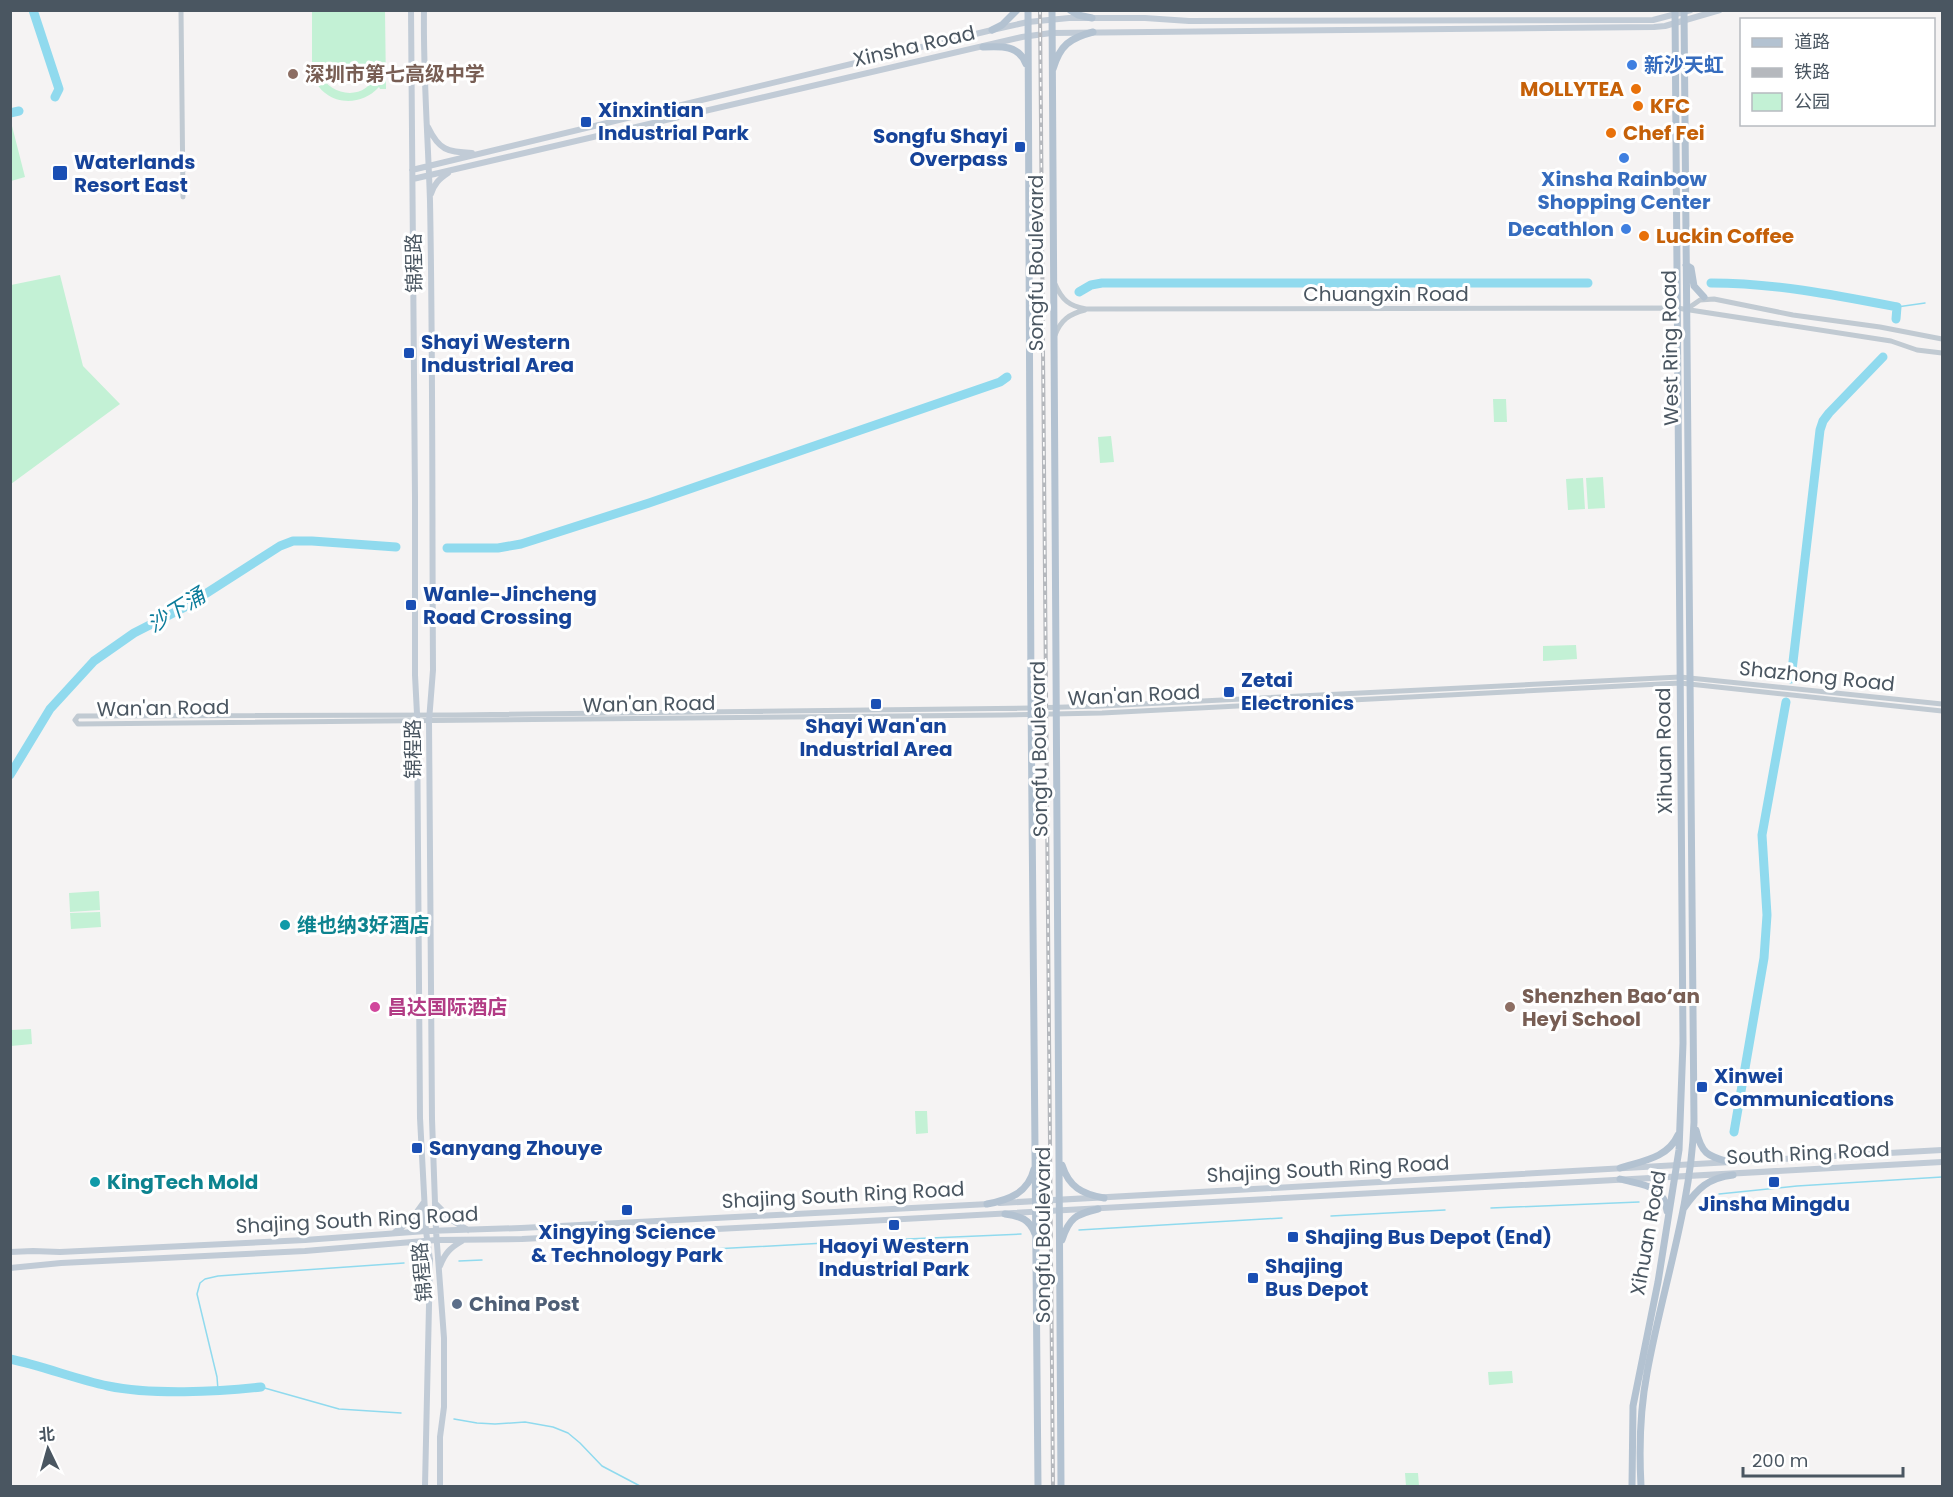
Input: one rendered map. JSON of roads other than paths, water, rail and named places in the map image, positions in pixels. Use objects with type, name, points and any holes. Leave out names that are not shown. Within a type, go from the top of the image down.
[{"type":"main road","name":"锦程路","points":[[411,10],[420,1118],[426,1231],[430,1260],[425,1486]]},
{"type":"main road","name":"锦程路","points":[[424,10],[423,62],[430,198],[433,670],[429,718],[432,1096],[436,1240],[440,1266],[444,1338],[444,1407],[440,1437],[440,1486]]},
{"type":"main road","points":[[992,30],[1002,25],[1017,10]]},
{"type":"main road","name":"Songfu Boulevard","points":[[1028,10],[1038,1486]]},
{"type":"main road","name":"Songfu Boulevard","points":[[1052,10],[1061,1486]]},
{"type":"main road","points":[[1070,10],[1078,15],[1092,18]]},
{"type":"main road","name":"Xinsha Road","points":[[412,170],[992,30],[1051,19],[1653,20],[1720,10]]},
{"type":"main road","name":"Xinsha Road","points":[[412,179],[983,46],[1051,33],[1654,27],[1681,15]]},
{"type":"main road","name":"West Ring Road","points":[[1681,15],[1687,309],[1689,681]]},
{"type":"main road","name":"Xihuan Road","points":[[1632,1486],[1633,1406],[1658,1282],[1675,1177],[1683,1043],[1677,308],[1681,15]]},
{"type":"main road","points":[[1051,78],[1063,47],[1075,38],[1093,32]]},
{"type":"main road","points":[[983,46],[1003,47],[1017,51],[1023,58],[1028,75]]},
{"type":"main road","points":[[427,124],[439,146],[452,152],[481,153]]},
{"type":"main road","points":[[430,198],[433,186],[440,178],[456,169]]},
{"type":"main road","points":[[1686,265],[1690,268],[1694,286],[1704,297]]},
{"type":"main road","name":"Xihuan Road","points":[[1641,1486],[1641,1435],[1646,1375],[1683,1210],[1694,1122],[1689,681]]},
{"type":"main road","points":[[1694,1122],[1703,1150],[1711,1156],[1732,1163]]},
{"type":"main road","points":[[1620,1168],[1661,1155],[1673,1145],[1679,1133]]},
{"type":"main road","name":"South Ring Road","points":[[1676,1165],[1942,1150]]},
{"type":"main road","points":[[987,1204],[1008,1199],[1023,1189],[1030,1180],[1036,1158]]},
{"type":"main road","points":[[1060,1159],[1064,1172],[1073,1186],[1089,1195],[1104,1198]]},
{"type":"main road","name":"South Ring Road","points":[[1675,1177],[1942,1162]]},
{"type":"main road","name":"Shajing South Ring Road","points":[[10,1252],[60,1252],[293,1241],[426,1231],[1104,1198],[1676,1165]]},
{"type":"main road","points":[[1683,1210],[1695,1192],[1704,1185],[1720,1177],[1733,1175]]},
{"type":"main road","name":"Shajing South Ring Road","points":[[10,1268],[61,1263],[305,1251],[436,1240],[532,1239],[1675,1177]]},
{"type":"main road","points":[[1620,1179],[1652,1187],[1660,1192],[1665,1200],[1668,1222]]},
{"type":"main road","points":[[394,1233],[411,1220],[424,1202]]},
{"type":"main road","points":[[435,1203],[453,1221],[469,1230]]},
{"type":"main road","points":[[1060,1251],[1071,1220],[1079,1214],[1098,1209]]},
{"type":"main road","points":[[1005,1214],[1025,1219],[1034,1232],[1036,1243]]},
{"type":"main road","points":[[440,1266],[445,1253],[464,1240]]},
{"type":"main road","points":[[410,1242],[430,1260]]},
{"type":"street","points":[[181,10],[183,197]]},
{"type":"street","name":"Chuangxin Road","points":[[1053,280],[1064,301],[1074,307],[1086,309],[1677,308],[1891,341],[1917,350],[1942,353]]},
{"type":"street","name":"Chuangxin Road","points":[[1687,309],[1700,300],[1714,300],[1942,339]]},
{"type":"street","points":[[1053,341],[1062,321],[1086,309]]},
{"type":"street","name":"Wan'an Road","points":[[417,718],[78,724],[75,720],[78,716],[429,718],[1055,711],[1689,681]]},
{"type":"street","name":"Shazhong Road","points":[[1689,681],[1942,704]]},
{"type":"street","name":"Shazhong Road","points":[[1689,681],[1942,711]]},
{"type":"waterway","points":[[33,10],[59,89],[55,97]]},
{"type":"waterway","points":[[10,113],[19,111]]},
{"type":"waterway","points":[[1079,292],[1091,285],[1102,283],[1588,283]]},
{"type":"waterway","points":[[1711,283],[1781,287],[1897,307],[1896,319]]},
{"type":"waterway","points":[[1897,307],[1925,303]]},
{"type":"waterway","points":[[1791,679],[1820,430],[1829,413],[1883,357]]},
{"type":"waterway","points":[[447,548],[498,548],[521,544],[649,503],[1000,382],[1007,377]]},
{"type":"waterway","name":"沙下涌","points":[[10,775],[50,709],[94,661],[134,633],[185,607],[280,546],[293,541],[312,541],[396,547]]},
{"type":"waterway","points":[[1734,1132],[1764,958],[1767,915],[1762,835],[1786,702]]},
{"type":"waterway","points":[[1719,1194],[1797,1186],[1942,1177]]},
{"type":"waterway","points":[[1491,1208],[1639,1202]]},
{"type":"waterway","points":[[1331,1216],[1445,1210]]},
{"type":"waterway","points":[[1079,1230],[1282,1218]]},
{"type":"waterway","points":[[586,1256],[1021,1234]]},
{"type":"waterway","points":[[459,1261],[482,1260]]},
{"type":"waterway","points":[[218,1390],[217,1377],[197,1294],[200,1283],[205,1279],[218,1276],[404,1263]]},
{"type":"waterway","points":[[10,1359],[125,1389],[184,1392],[261,1387]]},
{"type":"waterway","points":[[261,1387],[339,1409],[401,1413]]},
{"type":"waterway","points":[[454,1419],[495,1424],[525,1422],[553,1427],[568,1433],[602,1466],[640,1486]]},
{"type":"railway","points":[[1040,10],[1053,1486]]},
{"type":"place","name":"新沙天虹","points":[[1632,65]]},
{"type":"place","name":"深圳市第七高级中学","points":[[293,74]]},
{"type":"place","name":"MOLLYTEA","points":[[1636,89]]},
{"type":"place","name":"KFC","points":[[1638,106]]},
{"type":"place","name":"Xinxintian Industrial Park","points":[[586,122]]},
{"type":"place","name":"Chef Fei","points":[[1611,133]]},
{"type":"place","name":"Songfu Shayi Overpass","points":[[1020,147]]},
{"type":"place","name":"Xinsha Rainbow Shopping Center","points":[[1624,158]]},
{"type":"place","name":"Waterlands Resort East","points":[[60,173]]},
{"type":"place","name":"Decathlon","points":[[1626,229]]},
{"type":"place","name":"Luckin Coffee","points":[[1644,236]]},
{"type":"place","name":"Shayi Western Industrial Area","points":[[409,353]]},
{"type":"place","name":"Wanle-Jincheng Road Crossing","points":[[411,605]]},
{"type":"place","name":"Zetai Electronics","points":[[1229,692]]},
{"type":"place","name":"Shayi Wan'an Industrial Area","points":[[876,704]]},
{"type":"place","name":"维也纳3好酒店","points":[[285,925]]},
{"type":"place","name":"昌达国际酒店","points":[[375,1007]]},
{"type":"place","name":"Shenzhen Bao‘an Heyi School","points":[[1510,1007]]},
{"type":"place","name":"Xinwei Communications","points":[[1702,1087]]},
{"type":"place","name":"Sanyang Zhouye","points":[[417,1148]]},
{"type":"place","name":"KingTech Mold","points":[[95,1182]]},
{"type":"place","name":"Jinsha Mingdu","points":[[1774,1182]]},
{"type":"place","name":"Xingying Science & Technology Park","points":[[627,1210]]},
{"type":"place","name":"Haoyi Western Industrial Park","points":[[894,1225]]},
{"type":"place","name":"Shajing Bus Depot (End)","points":[[1293,1237]]},
{"type":"place","name":"Shajing Bus Depot","points":[[1253,1278]]},
{"type":"place","name":"China Post","points":[[457,1304]]}]
